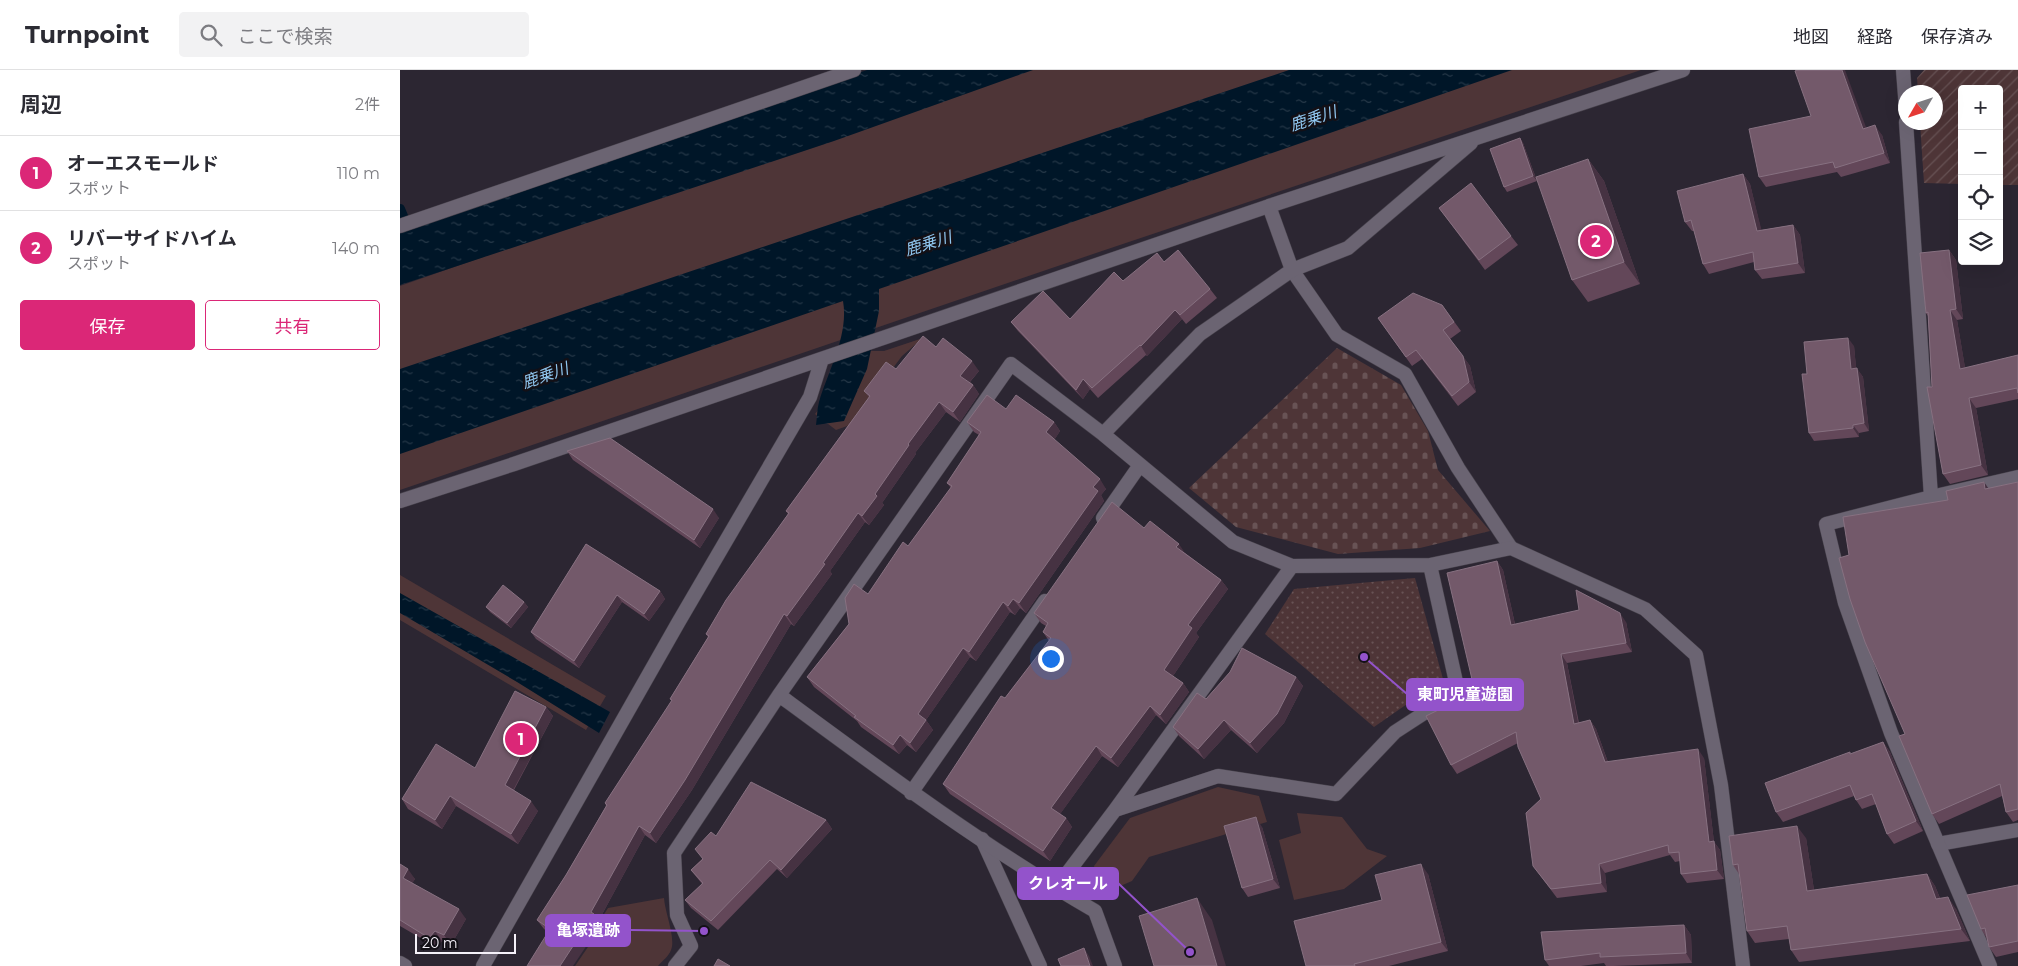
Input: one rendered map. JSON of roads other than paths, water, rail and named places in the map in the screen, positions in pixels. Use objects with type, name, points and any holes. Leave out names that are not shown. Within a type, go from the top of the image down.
[{"type":"street","points":[[400,226],[854,70]]},
{"type":"street","points":[[400,501],[514,464],[1269,206],[1683,70]]},
{"type":"street","points":[[1903,70],[1904,85]]},
{"type":"street","points":[[1907,130],[1931,496]]},
{"type":"street","points":[[1103,434],[1200,334],[1292,270],[1348,248],[1477,137]]},
{"type":"street","points":[[1269,206],[1292,270],[1338,335],[1405,374],[1458,468],[1510,548],[1645,609],[1696,655],[1721,786],[1743,966]]},
{"type":"street","points":[[483,966],[678,622],[810,397],[822,359]]},
{"type":"street","points":[[675,966],[692,946],[677,915],[674,853],[779,695],[1011,364],[1103,434],[1233,542],[1292,566],[1430,565],[1510,548]]},
{"type":"street","points":[[1095,529],[1140,465]]},
{"type":"street","points":[[1990,966],[1891,733],[1845,603],[1826,524],[1931,496],[2018,477]]},
{"type":"street","points":[[1115,810],[1218,776],[1336,794],[1395,732],[1458,691],[1430,565]]},
{"type":"street","points":[[1056,888],[1292,566]]},
{"type":"street","points":[[911,793],[1051,593]]},
{"type":"street","points":[[779,695],[911,793],[1056,888],[1095,911],[1115,966]]},
{"type":"street","points":[[1938,844],[2018,830]]},
{"type":"street","points":[[982,839],[1040,966]]},
{"type":"street","points":[[400,963],[405,966]]},
{"type":"water","points":[[867,70],[1033,70],[834,141],[400,285],[400,233]]},
{"type":"water","name":"鹿乗川","points":[[1289,70],[1512,70],[879,289],[879,311],[867,369],[844,421],[816,425],[819,402],[837,353],[843,327],[843,301],[400,454],[400,369]]},
{"type":"water","points":[[400,593],[610,712],[599,733],[400,613]]},
{"type":"waterway","points":[[400,209],[408,228]]},
{"type":"place","name":"リバーサイドハイム","points":[[1596,241]]},
{"type":"place","name":"東町児童遊園","points":[[1364,657]]},
{"type":"place","name":"オーエスモールド","points":[[521,739]]},
{"type":"place","name":"亀塚遺跡","points":[[704,931]]},
{"type":"place","name":"クレオール","points":[[1190,952]]}]
